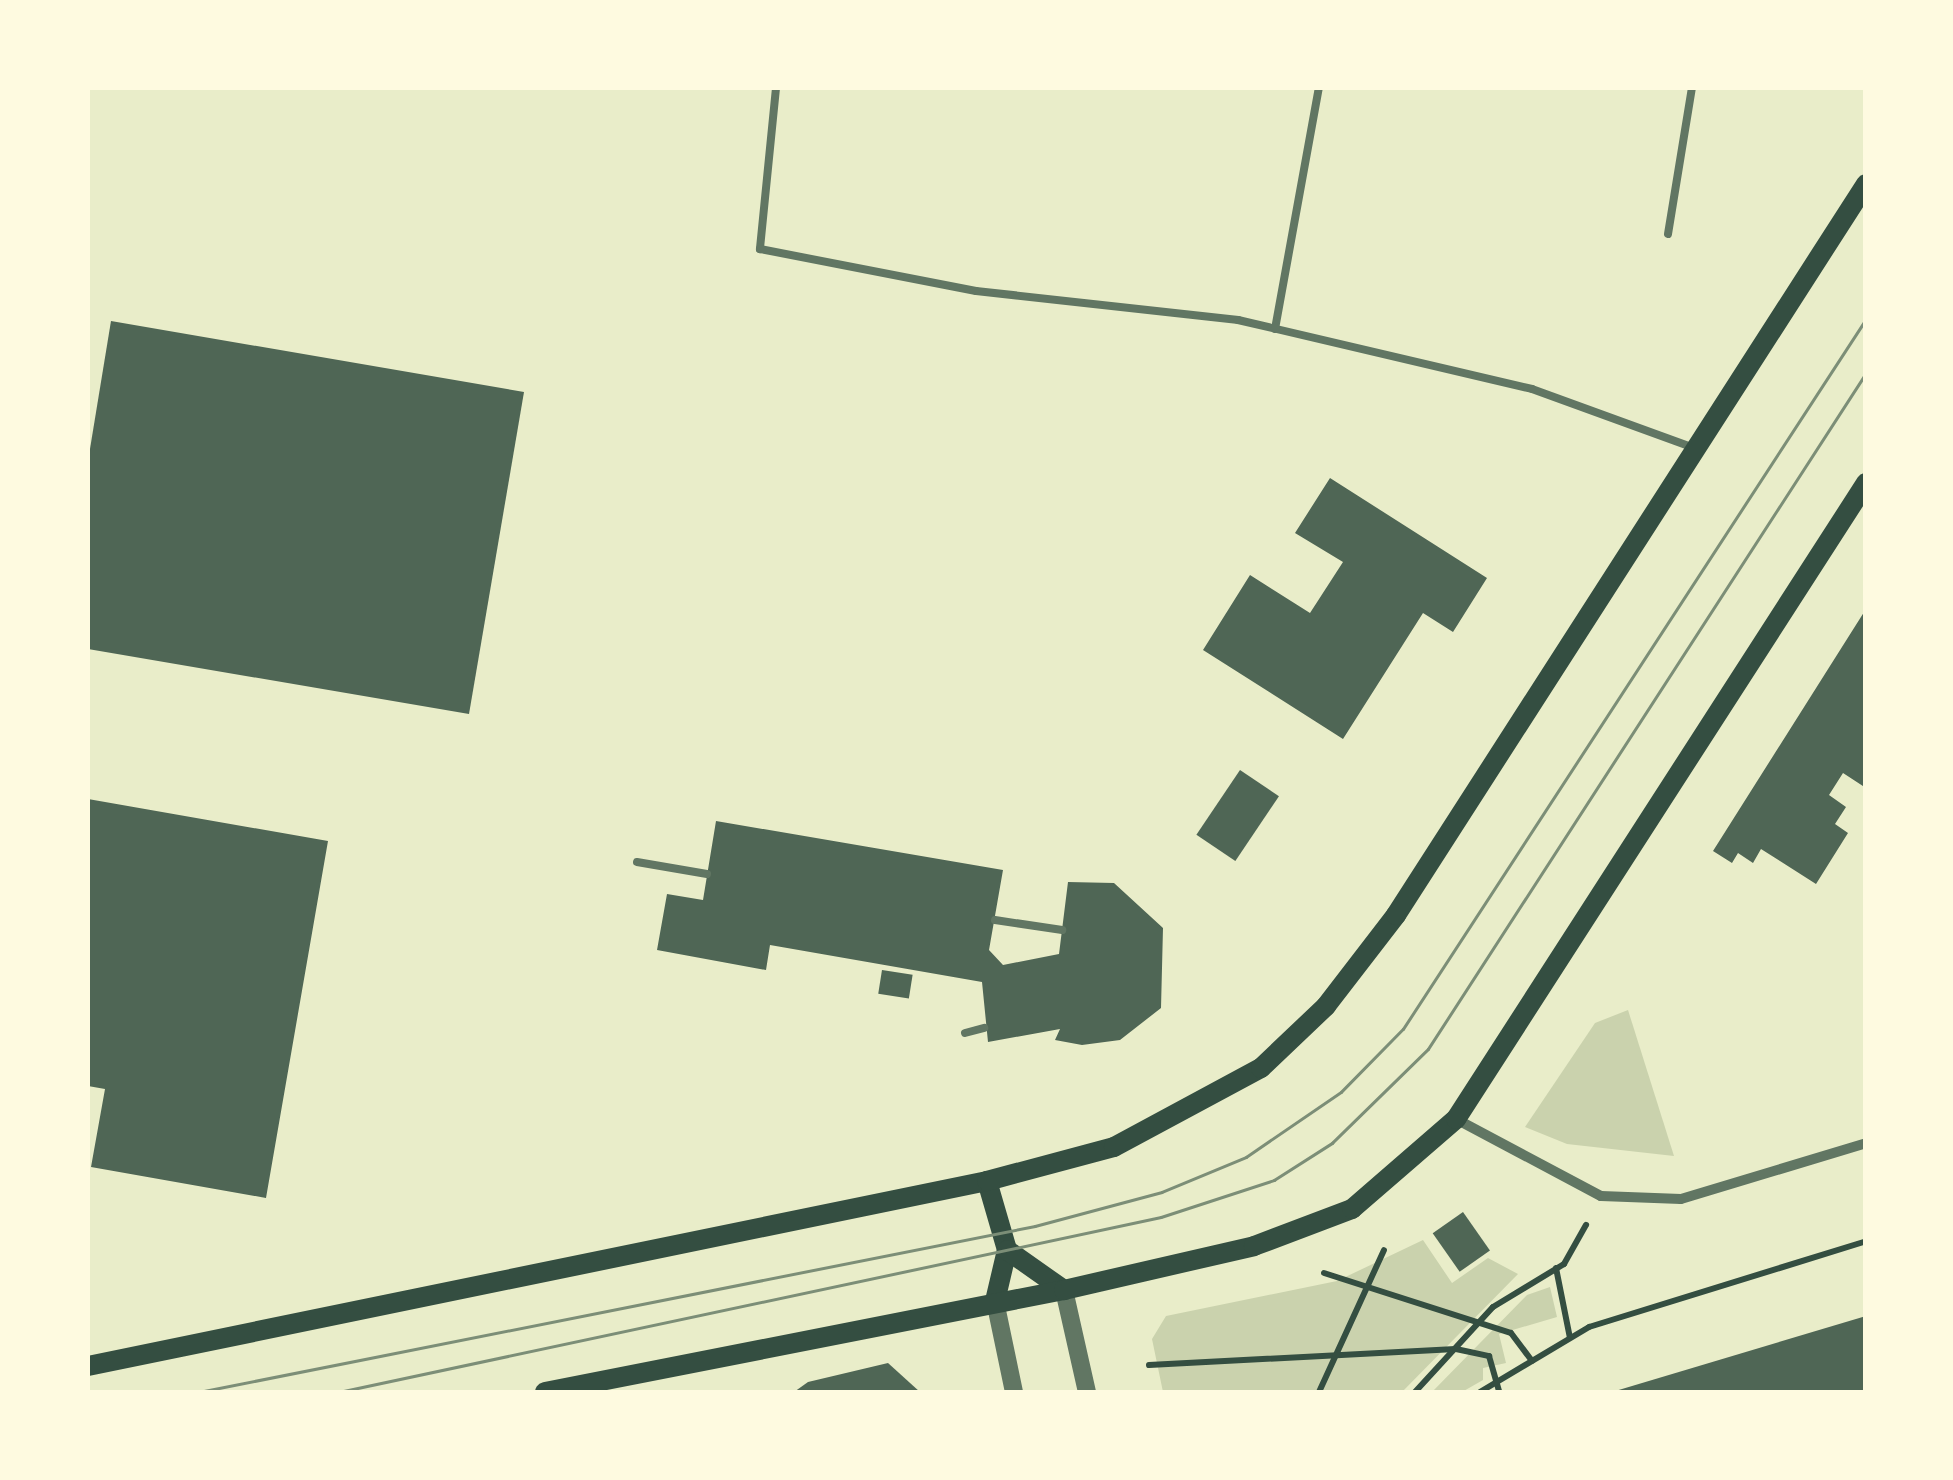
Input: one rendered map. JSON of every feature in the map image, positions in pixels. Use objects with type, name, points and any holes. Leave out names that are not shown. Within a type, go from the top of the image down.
[{"type":"main road","points":[[88,1366],[987,1181],[1114,1147],[1196,1110],[1261,1068],[1326,1006],[1447,838],[1866,184]]},
{"type":"main road","points":[[545,1392],[1064,1290],[1338,1216],[1456,1119],[1866,483]]},
{"type":"main road","points":[[987,1181],[1007,1250],[996,1301]]},
{"type":"main road","points":[[1007,1250],[1064,1290]]},
{"type":"street","points":[[1456,1119],[1601,1196],[1681,1199],[1866,1142]]},
{"type":"street","points":[[1064,1290],[1087,1392]]},
{"type":"street","points":[[996,1301],[1014,1392]]},
{"type":"lane","points":[[776,88],[760,249],[976,291],[1275,329],[1532,390],[1694,448]]},
{"type":"lane","points":[[1275,329],[1320,88]]},
{"type":"lane","points":[[1668,234],[1692,88]]},
{"type":"lane","points":[[637,862],[707,874]]},
{"type":"lane","points":[[995,920],[1062,930]]},
{"type":"lane","points":[[965,1032],[984,1028]]},
{"type":"path","points":[[1415,1392],[1479,1322],[1556,1268],[1601,1196]]},
{"type":"path","points":[[1480,1392],[1570,1338],[1866,1241]]},
{"type":"path","points":[[1319,1392],[1384,1250]]},
{"type":"path","points":[[1556,1268],[1570,1338]]},
{"type":"path","points":[[1324,1273],[1511,1333],[1532,1361]]},
{"type":"path","points":[[1149,1365],[1456,1348],[1490,1356],[1499,1392]]},
{"type":"green space","points":[[1628,1010],[1674,1156],[1567,1144],[1525,1127],[1595,1023]]},
{"type":"green space","points":[[1423,1240],[1452,1283],[1488,1258],[1518,1274],[1402,1392],[1163,1392],[1152,1339],[1166,1316],[1337,1281]]},
{"type":"green space","points":[[1550,1287],[1557,1317],[1499,1334],[1506,1363],[1483,1368],[1483,1380],[1462,1392],[1432,1392],[1527,1295]]},
{"type":"building","points":[[111,321],[524,392],[469,714],[88,649],[88,461]]},
{"type":"building","points":[[1330,478],[1487,578],[1453,632],[1423,613],[1343,739],[1203,650],[1250,575],[1310,613],[1343,562],[1295,533]]},
{"type":"building","points":[[1866,609],[1866,788],[1843,773],[1829,795],[1846,807],[1835,824],[1848,833],[1816,884],[1761,849],[1753,863],[1738,853],[1732,863],[1713,851]]},
{"type":"building","points":[[1240,770],[1279,796],[1235,861],[1196,835]]},
{"type":"building","points":[[88,799],[328,841],[266,1198],[91,1167],[105,1089],[88,1086]]},
{"type":"building","points":[[716,821],[1003,870],[989,950],[1003,965],[1059,954],[1068,882],[1114,883],[1163,928],[1161,1008],[1120,1040],[1082,1045],[1055,1040],[1060,1029],[988,1042],[982,982],[770,945],[766,970],[657,950],[667,894],[703,900]]},
{"type":"building","points":[[882,970],[913,975],[909,999],[878,994]]},
{"type":"building","points":[[1463,1212],[1490,1251],[1460,1272],[1433,1233]]},
{"type":"building","points":[[1866,1316],[1866,1392],[1612,1392]]},
{"type":"building","points":[[888,1363],[920,1392],[794,1392],[808,1382]]},
{"type":"tram line","points":[[199,1392],[1035,1226],[1162,1192],[1246,1157],[1341,1092],[1403,1029],[1866,319]]},
{"type":"tram line","points":[[339,1392],[1161,1217],[1274,1180],[1332,1143],[1428,1049],[1866,373]]}]
